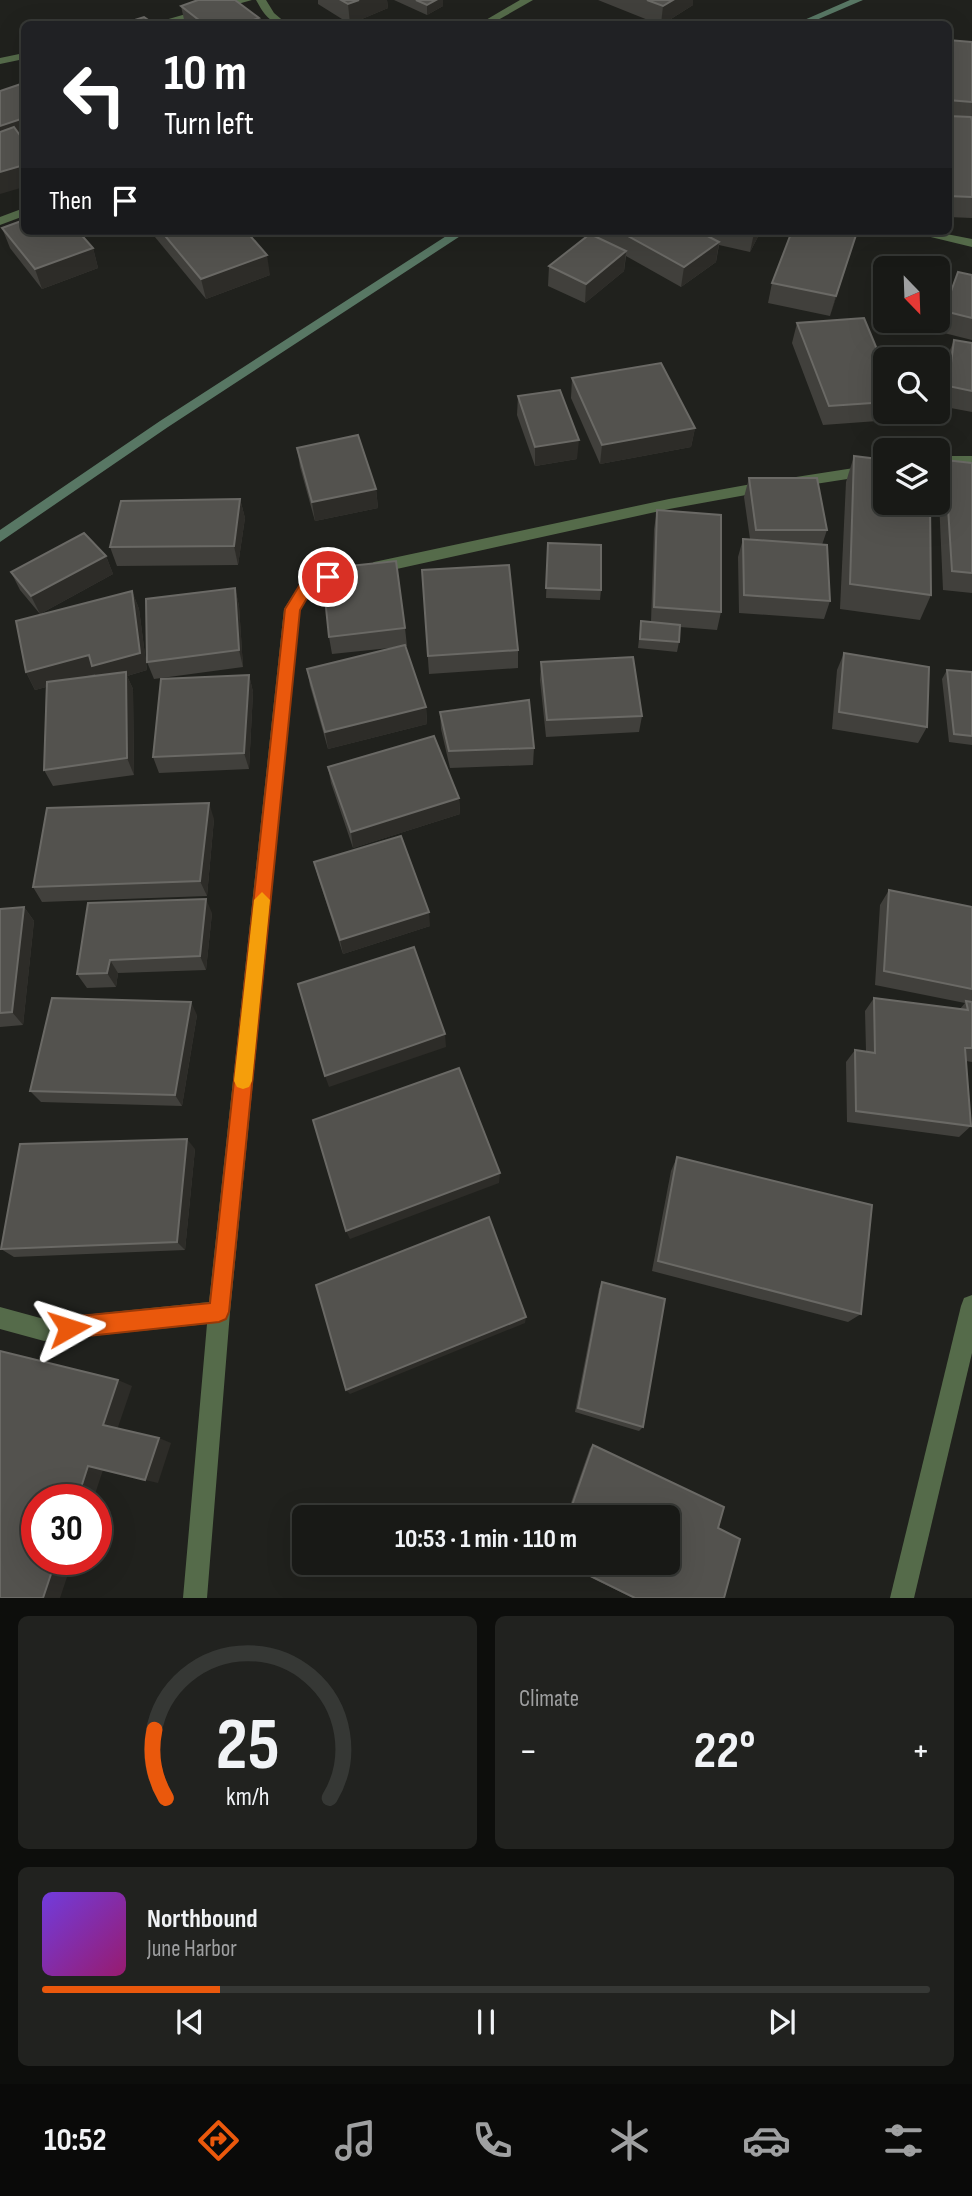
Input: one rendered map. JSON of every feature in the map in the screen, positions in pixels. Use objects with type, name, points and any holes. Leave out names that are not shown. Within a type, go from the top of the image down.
[{"type":"street","points":[[167,21],[247,0]]},
{"type":"street","points":[[261,0],[270,15],[278,21]]},
{"type":"street","points":[[490,21],[528,0]]},
{"type":"street","points":[[0,61],[21,57]]},
{"type":"street","points":[[0,221],[21,213]]},
{"type":"street","points":[[932,235],[972,243]]},
{"type":"street","points":[[950,461],[972,461]]},
{"type":"street","points":[[195,1598],[219,1312],[292,609],[309,582],[456,554],[578,523],[758,487],[873,470]]},
{"type":"street","points":[[902,1598],[972,1306]]},
{"type":"street","points":[[0,1318],[44,1330],[219,1312]]},
{"type":"building","points":[[198,0],[235,0],[259,18],[250,21],[200,21],[181,6]]},
{"type":"building","points":[[341,0],[359,0],[348,4]]},
{"type":"building","points":[[416,0],[436,0],[427,5]]},
{"type":"building","points":[[647,0],[673,0],[663,6]]},
{"type":"building","points":[[144,17],[150,21],[131,21]]},
{"type":"building","points":[[952,40],[972,42],[972,102],[952,100]]},
{"type":"building","points":[[21,84],[21,119],[0,126],[0,91]]},
{"type":"building","points":[[952,116],[971,117],[972,121],[972,197],[952,196]]},
{"type":"building","points":[[14,127],[21,137],[21,166],[0,172],[0,132]]},
{"type":"building","points":[[21,221],[21,235],[82,235],[93,248],[35,269],[2,228]]},
{"type":"building","points":[[164,235],[250,235],[267,255],[201,279]]},
{"type":"building","points":[[589,235],[626,251],[586,284],[549,266]]},
{"type":"building","points":[[626,235],[706,235],[719,242],[684,267]]},
{"type":"building","points":[[790,235],[856,235],[836,296],[772,283]]},
{"type":"building","points":[[958,272],[972,275],[972,318],[950,312],[950,294]]},
{"type":"building","points":[[864,318],[876,347],[873,347],[873,403],[829,406],[797,323]]},
{"type":"building","points":[[954,340],[972,343],[972,391],[950,386]]},
{"type":"building","points":[[661,363],[695,428],[602,445],[572,378]]},
{"type":"building","points":[[560,390],[579,440],[535,447],[518,396]]},
{"type":"building","points":[[358,435],[376,489],[312,502],[297,448]]},
{"type":"building","points":[[854,456],[873,458],[873,515],[930,515],[931,595],[850,584]]},
{"type":"building","points":[[950,461],[972,463],[972,573],[952,571],[948,515]]},
{"type":"building","points":[[749,478],[817,478],[827,530],[756,530]]},
{"type":"building","points":[[240,499],[234,546],[110,547],[121,501]]},
{"type":"building","points":[[657,510],[721,515],[721,612],[654,607]]},
{"type":"building","points":[[84,533],[106,556],[31,596],[11,572]]},
{"type":"building","points":[[743,539],[827,545],[830,601],[744,595]]},
{"type":"building","points":[[548,543],[601,545],[601,590],[546,588]]},
{"type":"building","points":[[396,561],[405,628],[329,637],[322,569]]},
{"type":"building","points":[[509,565],[518,650],[428,656],[422,570]]},
{"type":"building","points":[[235,588],[239,650],[147,662],[146,599]]},
{"type":"building","points":[[132,591],[140,653],[92,666],[89,655],[26,672],[16,621]]},
{"type":"building","points":[[641,621],[680,625],[679,642],[640,639]]},
{"type":"building","points":[[405,645],[426,707],[325,732],[307,669]]},
{"type":"building","points":[[844,653],[929,667],[927,727],[839,712]]},
{"type":"building","points":[[633,657],[642,716],[547,720],[541,662]]},
{"type":"building","points":[[947,670],[972,672],[972,736],[954,734]]},
{"type":"building","points":[[126,672],[127,758],[44,770],[47,682]]},
{"type":"building","points":[[249,675],[244,753],[153,757],[161,679]]},
{"type":"building","points":[[529,700],[534,748],[449,751],[440,712]]},
{"type":"building","points":[[434,736],[459,798],[351,832],[328,767]]},
{"type":"building","points":[[209,803],[200,881],[33,887],[47,808]]},
{"type":"building","points":[[401,836],[429,912],[340,940],[314,862]]},
{"type":"building","points":[[889,890],[972,907],[972,989],[884,971]]},
{"type":"building","points":[[206,899],[200,956],[110,960],[107,973],[77,974],[88,903]]},
{"type":"building","points":[[24,907],[12,1012],[0,1013],[0,909]]},
{"type":"building","points":[[414,947],[445,1034],[325,1076],[298,984]]},
{"type":"building","points":[[52,998],[191,1002],[175,1095],[30,1091]]},
{"type":"building","points":[[874,998],[968,1010],[966,1001],[972,1002],[972,1048],[965,1048],[971,1126],[856,1111],[855,1050],[875,1053]]},
{"type":"building","points":[[459,1068],[500,1173],[346,1231],[313,1120]]},
{"type":"building","points":[[187,1139],[177,1242],[1,1249],[20,1144]]},
{"type":"building","points":[[677,1157],[872,1205],[861,1314],[658,1261]]},
{"type":"building","points":[[489,1217],[526,1317],[346,1390],[316,1285]]},
{"type":"building","points":[[602,1282],[665,1299],[643,1427],[578,1408]]},
{"type":"building","points":[[0,1351],[118,1380],[103,1425],[159,1438],[145,1480],[88,1466],[82,1484],[21,1484],[21,1575],[51,1575],[43,1598],[0,1598]]},
{"type":"building","points":[[593,1445],[724,1507],[718,1528],[740,1539],[724,1598],[635,1598],[588,1575],[680,1575],[680,1505],[572,1505]]},
{"type":"waterway","points":[[807,21],[858,0]]},
{"type":"waterway","points":[[0,537],[164,424],[456,235]]},
{"type":"slow traffic","points":[[243,1081],[262,900]]},
{"type":"route","points":[[69,1328],[219,1312],[292,609],[309,582],[328,577]]}]
